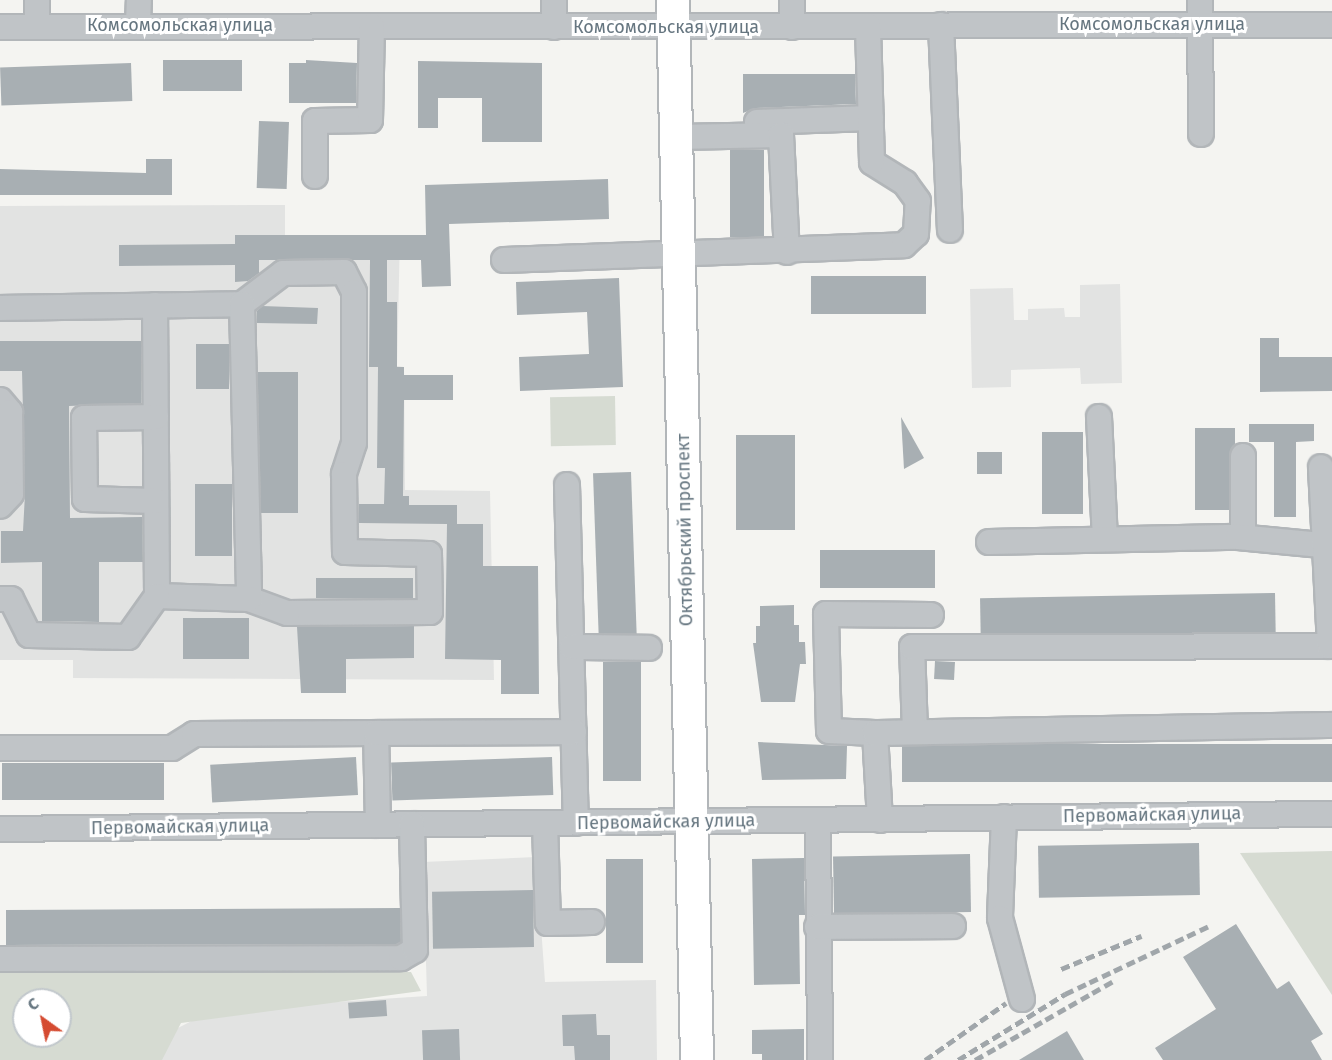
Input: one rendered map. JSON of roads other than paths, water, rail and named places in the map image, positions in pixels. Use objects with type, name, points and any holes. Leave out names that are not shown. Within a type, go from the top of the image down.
[{"type":"main road","name":"Октябрьский проспект","points":[[673,14],[698,1060]]},
{"type":"street","points":[[37,0],[37,26]]},
{"type":"street","points":[[138,25],[139,0]]},
{"type":"street","points":[[554,0],[554,27]]},
{"type":"street","points":[[792,0],[792,27]]},
{"type":"street","points":[[1200,134],[1201,12]]},
{"type":"street","name":"Комсомольская улица","points":[[0,27],[138,25],[554,27],[673,14],[792,27],[941,25],[1201,12],[1332,25]]},
{"type":"street","points":[[941,25],[950,230]]},
{"type":"street","points":[[315,176],[315,122],[370,120],[372,26]]},
{"type":"street","points":[[504,261],[787,252],[904,244],[916,234],[918,201],[905,183],[872,162],[868,26]]},
{"type":"street","points":[[749,122],[871,118]]},
{"type":"street","points":[[676,137],[781,135],[787,252]]},
{"type":"street","points":[[0,309],[242,304],[283,273],[344,272],[354,292],[354,443],[344,474],[345,552],[429,554],[430,612],[287,613],[249,599],[157,596]]},
{"type":"street","points":[[242,304],[249,599]]},
{"type":"street","points":[[0,599],[11,599],[29,635],[128,637],[157,596],[155,305]]},
{"type":"street","points":[[0,400],[10,412],[11,494],[0,506]]},
{"type":"street","points":[[156,417],[84,418],[85,499],[156,501]]},
{"type":"street","points":[[1099,417],[1105,538]]},
{"type":"street","points":[[1243,456],[1243,537]]},
{"type":"street","points":[[915,732],[912,647],[1330,646],[1327,546],[1321,467]]},
{"type":"street","points":[[567,485],[576,823]]},
{"type":"street","points":[[989,542],[1243,537],[1327,546]]},
{"type":"street","points":[[931,615],[826,614],[829,731],[875,733],[1332,725]]},
{"type":"street","points":[[572,647],[650,648]]},
{"type":"street","points":[[0,748],[172,748],[194,734],[574,732]]},
{"type":"street","points":[[376,733],[378,825]]},
{"type":"street","points":[[875,733],[880,820]]},
{"type":"street","name":"Первомайская улица","points":[[0,829],[1332,814]]},
{"type":"street","points":[[1004,817],[1000,918],[1022,999]]},
{"type":"street","points":[[818,821],[817,927],[820,1060]]},
{"type":"street","points":[[545,823],[548,923],[592,922]]},
{"type":"street","points":[[0,959],[401,958],[415,950],[412,825]]},
{"type":"street","points":[[817,927],[953,926]]},
{"type":"railway","points":[[958,1060],[1065,994],[1211,925]]},
{"type":"railway","points":[[1061,969],[1141,936]]},
{"type":"railway","points":[[975,1060],[1115,980]]},
{"type":"railway","points":[[925,1060],[1006,1003]]}]
